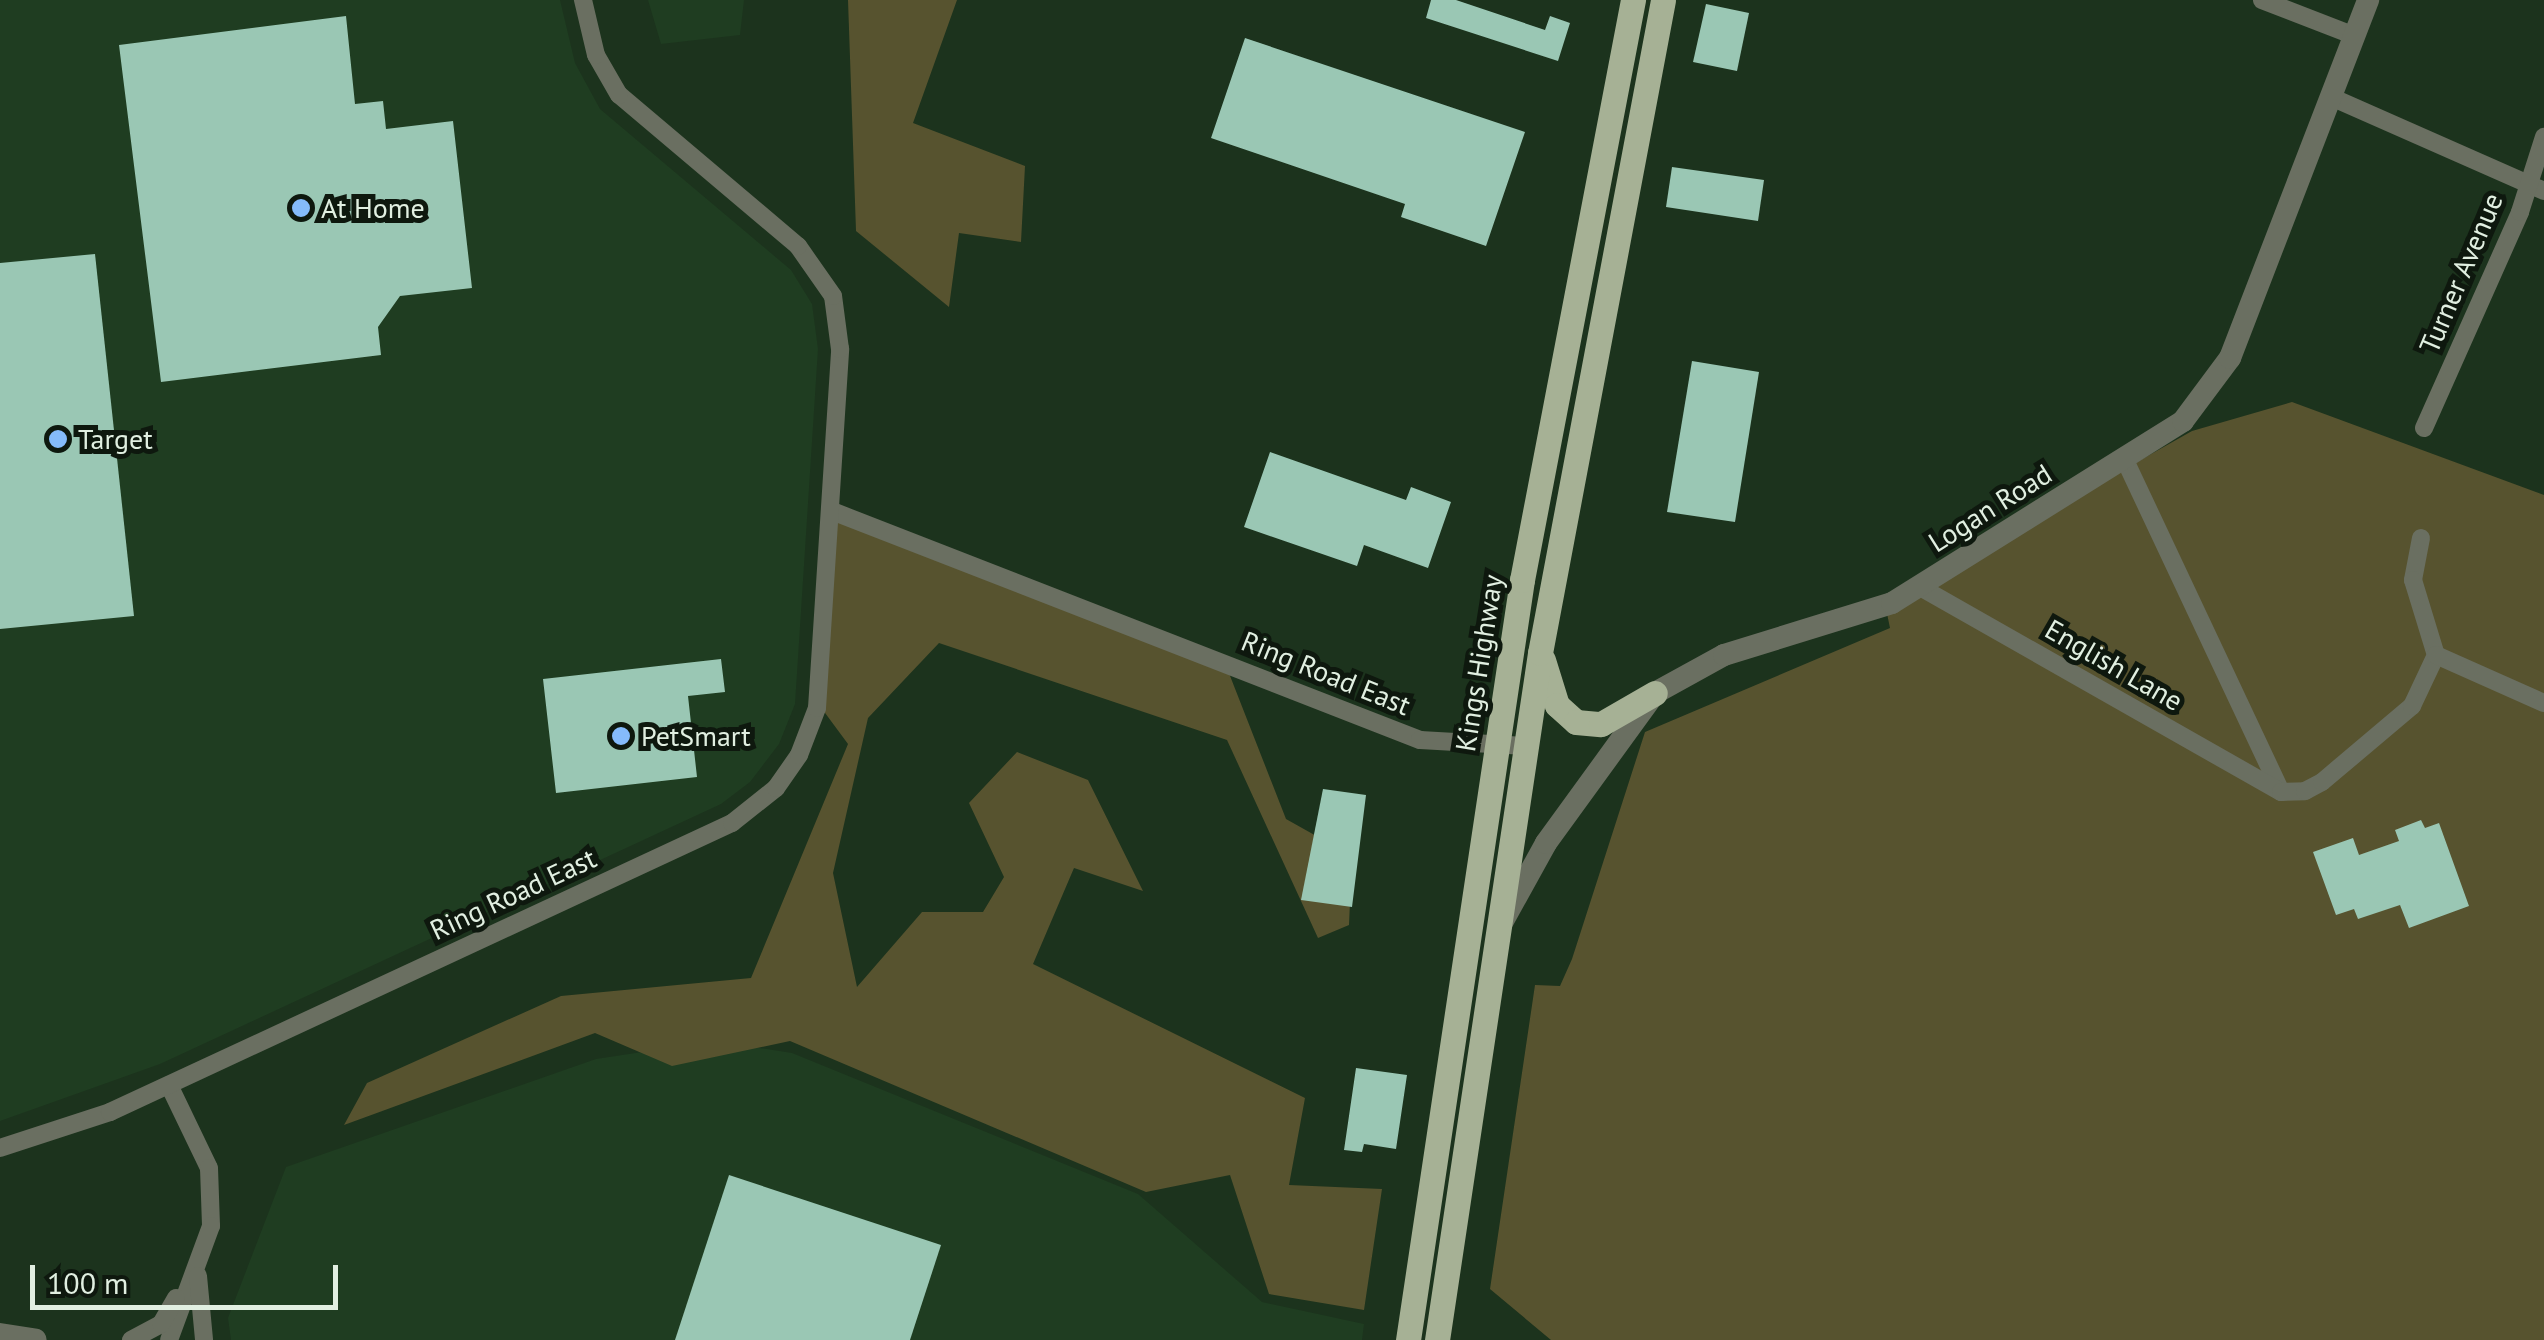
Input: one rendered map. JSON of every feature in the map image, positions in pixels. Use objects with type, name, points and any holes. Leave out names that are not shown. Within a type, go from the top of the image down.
[{"type":"main road","name":"Kings Highway","points":[[1408,1340],[1497,744],[1553,403],[1634,0]]},
{"type":"main road","points":[[1437,1340],[1540,653],[1663,0]]},
{"type":"main road","points":[[1540,653],[1557,704],[1576,722],[1601,724],[1655,693]]},
{"type":"street","name":"Ring Road East","points":[[0,1148],[79,1124],[711,833],[765,799],[799,755],[818,708],[832,511],[840,349],[828,286],[798,246],[630,109],[596,54],[582,0]]},
{"type":"street","points":[[2262,0],[2354,36]]},
{"type":"street","name":"Logan Road","points":[[1499,928],[1546,843],[1655,693],[1724,655],[1892,603],[2183,420],[2222,371],[2368,0]]},
{"type":"street","points":[[2332,97],[2536,188]]},
{"type":"street","name":"Turner Avenue","points":[[2424,428],[2536,188],[2544,137]]},
{"type":"street","name":"English Lane","points":[[2124,458],[2281,792]]},
{"type":"street","name":"Ring Road East","points":[[832,511],[1420,740],[1526,746]]},
{"type":"street","points":[[2281,792],[2305,792],[2322,782],[2412,706],[2436,654],[2413,580],[2420,538]]},
{"type":"street","name":"English Lane","points":[[1920,587],[2281,792]]},
{"type":"street","points":[[2436,654],[2544,703]]},
{"type":"street","points":[[169,1084],[209,1168],[211,1226],[170,1340]]},
{"type":"street","points":[[131,1340],[160,1324],[198,1270]]},
{"type":"street","points":[[198,1270],[204,1340]]},
{"type":"street","points":[[0,1334],[36,1340]]},
{"type":"shaded area","points":[[0,0],[560,0],[575,63],[600,109],[791,270],[812,304],[818,349],[795,704],[779,744],[750,782],[721,804],[160,1064],[0,1121]]},
{"type":"shaded area","points":[[648,0],[744,0],[740,35],[661,44]]},
{"type":"shaded area","points":[[848,0],[957,0],[913,123],[1025,166],[1021,242],[959,233],[949,307],[856,231]]},
{"type":"shaded area","points":[[2292,402],[2544,495],[2544,1340],[1551,1340],[1490,1289],[1535,985],[1560,986],[1572,959],[1645,732],[1890,628],[1885,604],[2192,431]]},
{"type":"shaded area","points":[[828,505],[1225,663],[1286,819],[1352,856],[1349,925],[1318,938],[1227,740],[939,643],[868,718],[833,873],[857,987],[922,912],[983,912],[1004,877],[969,803],[1017,752],[1088,780],[1143,891],[1074,868],[1033,964],[1305,1098],[1289,1185],[1382,1189],[1364,1310],[1269,1294],[1230,1175],[1146,1192],[790,1041],[672,1066],[595,1033],[344,1125],[367,1083],[561,996],[751,978],[848,744],[814,698]]},
{"type":"shaded area","points":[[715,1041],[792,1053],[1138,1194],[1262,1302],[1364,1324],[1362,1340],[231,1340],[228,1318],[286,1167],[596,1059]]},
{"type":"building","points":[[1431,0],[1456,0],[1545,30],[1550,16],[1570,23],[1558,61],[1426,18]]},
{"type":"building","points":[[1706,4],[1749,13],[1737,71],[1693,62]]},
{"type":"building","name":"At Home","points":[[346,16],[355,104],[383,101],[386,129],[453,121],[472,288],[400,296],[378,327],[381,355],[161,382],[119,45]]},
{"type":"building","points":[[1245,38],[1525,132],[1486,246],[1401,217],[1405,204],[1211,138]]},
{"type":"building","points":[[1672,167],[1764,180],[1758,221],[1666,207]]},
{"type":"building","name":"Target","points":[[95,254],[134,616],[0,629],[0,263]]},
{"type":"building","points":[[1692,361],[1759,372],[1735,522],[1667,512]]},
{"type":"building","points":[[1270,452],[1406,500],[1411,487],[1451,502],[1428,568],[1364,545],[1357,566],[1244,527]]},
{"type":"building","name":"PetSmart","points":[[721,659],[725,692],[688,696],[697,777],[556,793],[543,679]]},
{"type":"building","points":[[1323,789],[1366,795],[1352,907],[1301,900]]},
{"type":"building","points":[[2421,820],[2425,828],[2439,823],[2469,906],[2409,928],[2400,905],[2358,919],[2354,909],[2336,915],[2313,852],[2353,838],[2359,855],[2399,841],[2395,830]]},
{"type":"building","points":[[1356,1068],[1407,1075],[1396,1149],[1364,1144],[1362,1152],[1344,1150]]},
{"type":"building","points":[[729,1175],[941,1245],[910,1340],[675,1340]]},
{"type":"place","name":"At Home","points":[[301,208]]},
{"type":"place","name":"Target","points":[[58,439]]},
{"type":"place","name":"PetSmart","points":[[621,736]]}]
